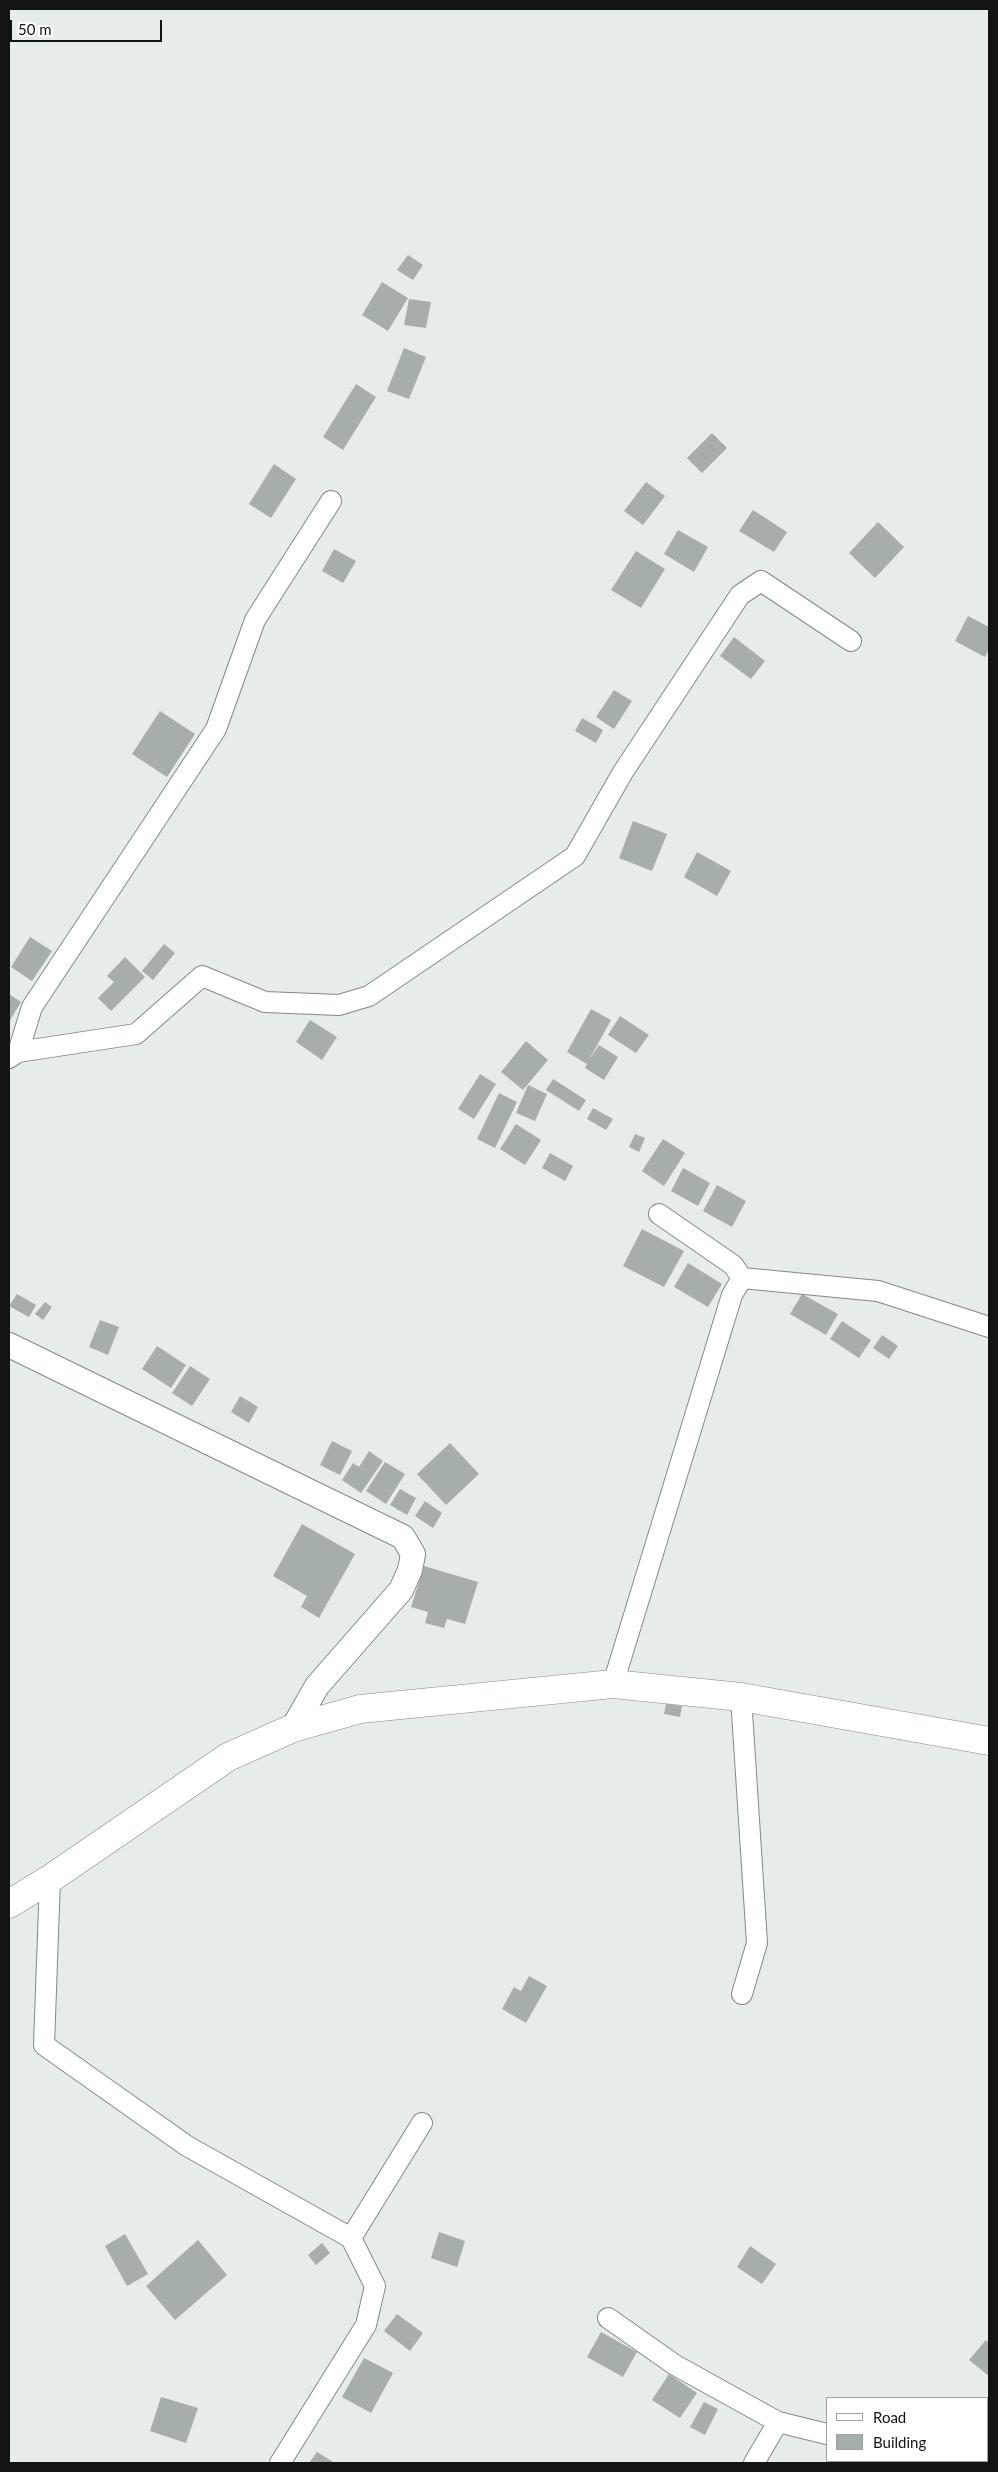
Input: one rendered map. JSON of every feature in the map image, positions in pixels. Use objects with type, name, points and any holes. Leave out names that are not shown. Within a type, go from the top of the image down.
[{"type":"main road","points":[[9,1904],[50,1879],[228,1758],[293,1728],[360,1709],[613,1684],[741,1697],[989,1741]]},
{"type":"street","points":[[13,1055],[32,1007],[216,729],[255,620],[331,501]]},
{"type":"street","points":[[13,1055],[136,1034],[202,976],[265,1002],[339,1005],[369,996],[575,856],[623,772],[740,594],[762,580],[851,640]]},
{"type":"street","points":[[658,1214],[733,1264],[742,1278]]},
{"type":"street","points":[[742,1278],[878,1291],[989,1327]]},
{"type":"street","points":[[613,1684],[732,1294],[742,1278]]},
{"type":"street","points":[[9,1345],[403,1536],[413,1554],[410,1570],[401,1590],[317,1686],[293,1728]]},
{"type":"street","points":[[741,1697],[757,1942],[742,1994]]},
{"type":"street","points":[[50,1879],[44,2045],[187,2146],[351,2238],[375,2286],[366,2326],[280,2463]]},
{"type":"street","points":[[351,2238],[422,2123]]},
{"type":"street","points":[[608,2318],[675,2365],[778,2422],[826,2434]]},
{"type":"street","points":[[754,2463],[778,2422]]},
{"type":"building","points":[[408,255],[423,265],[413,280],[397,270]]},
{"type":"building","points":[[382,282],[408,298],[388,331],[362,315]]},
{"type":"building","points":[[409,299],[431,302],[426,328],[404,325]]},
{"type":"building","points":[[404,348],[426,357],[409,399],[387,391]]},
{"type":"building","points":[[356,384],[376,397],[343,450],[323,437]]},
{"type":"building","points":[[712,433],[727,448],[702,473],[687,458]]},
{"type":"building","points":[[274,464],[296,479],[271,518],[249,504]]},
{"type":"building","points":[[646,482],[665,496],[643,525],[624,511]]},
{"type":"building","points":[[753,510],[787,532],[774,552],[739,531]]},
{"type":"building","points":[[878,522],[904,547],[875,578],[849,553]]},
{"type":"building","points":[[678,530],[708,547],[694,572],[664,554]]},
{"type":"building","points":[[334,549],[356,561],[343,583],[322,571]]},
{"type":"building","points":[[636,551],[665,569],[641,608],[611,590]]},
{"type":"building","points":[[968,616],[989,627],[989,649],[985,657],[955,641]]},
{"type":"building","points":[[734,637],[765,661],[751,679],[720,656]]},
{"type":"building","points":[[614,690],[632,701],[614,729],[596,717]]},
{"type":"building","points":[[160,711],[195,734],[167,777],[132,754]]},
{"type":"building","points":[[582,718],[603,730],[596,743],[575,731]]},
{"type":"building","points":[[633,821],[667,834],[652,871],[619,858]]},
{"type":"building","points":[[697,852],[731,871],[717,896],[684,877]]},
{"type":"building","points":[[30,937],[52,951],[32,981],[11,967]]},
{"type":"building","points":[[164,944],[175,953],[153,980],[142,971]]},
{"type":"building","points":[[125,957],[145,977],[111,1011],[98,998],[114,982],[107,976]]},
{"type":"building","points":[[9,994],[21,1002],[9,1022]]},
{"type":"building","points":[[591,1009],[611,1020],[589,1060],[599,1045],[618,1057],[604,1080],[585,1068],[587,1064],[567,1052]]},
{"type":"building","points":[[620,1016],[649,1035],[636,1053],[608,1035]]},
{"type":"building","points":[[310,1020],[337,1037],[322,1060],[296,1042]]},
{"type":"building","points":[[526,1041],[548,1060],[523,1090],[501,1072]]},
{"type":"building","points":[[480,1074],[496,1084],[474,1119],[458,1109]]},
{"type":"building","points":[[553,1079],[586,1100],[579,1111],[546,1090]]},
{"type":"building","points":[[528,1085],[547,1094],[535,1121],[516,1113]]},
{"type":"building","points":[[499,1093],[517,1102],[495,1148],[477,1139]]},
{"type":"building","points":[[593,1108],[613,1119],[606,1130],[587,1119]]},
{"type":"building","points":[[516,1124],[541,1140],[525,1165],[500,1149]]},
{"type":"building","points":[[635,1134],[645,1138],[639,1152],[629,1147]]},
{"type":"building","points":[[663,1139],[685,1153],[664,1186],[642,1171]]},
{"type":"building","points":[[550,1153],[573,1166],[565,1181],[542,1168]]},
{"type":"building","points":[[683,1168],[710,1183],[698,1206],[671,1191]]},
{"type":"building","points":[[717,1185],[746,1201],[732,1227],[703,1211]]},
{"type":"building","points":[[642,1229],[684,1251],[664,1287],[623,1266]]},
{"type":"building","points":[[688,1263],[722,1284],[708,1307],[674,1287]]},
{"type":"building","points":[[17,1294],[36,1305],[29,1317],[9,1306]]},
{"type":"building","points":[[802,1294],[838,1314],[826,1335],[790,1314]]},
{"type":"building","points":[[45,1302],[52,1307],[43,1320],[35,1314]]},
{"type":"building","points":[[100,1320],[119,1327],[108,1355],[89,1347]]},
{"type":"building","points":[[842,1321],[871,1340],[859,1358],[830,1339]]},
{"type":"building","points":[[882,1335],[898,1346],[889,1359],[873,1348]]},
{"type":"building","points":[[157,1346],[186,1365],[171,1388],[142,1369]]},
{"type":"building","points":[[190,1366],[210,1379],[192,1406],[172,1393]]},
{"type":"building","points":[[240,1396],[258,1407],[249,1423],[231,1412]]},
{"type":"building","points":[[332,1441],[352,1451],[340,1475],[320,1465]]},
{"type":"building","points":[[450,1443],[479,1474],[446,1505],[417,1474]]},
{"type":"building","points":[[369,1451],[383,1461],[361,1493],[342,1480],[353,1463],[359,1467]]},
{"type":"building","points":[[385,1462],[405,1474],[386,1504],[366,1491]]},
{"type":"building","points":[[400,1489],[416,1498],[407,1515],[390,1505]]},
{"type":"building","points":[[425,1501],[442,1513],[433,1528],[415,1516]]},
{"type":"building","points":[[302,1524],[355,1554],[319,1618],[301,1607],[307,1596],[273,1576]]},
{"type":"building","points":[[424,1566],[478,1582],[465,1624],[447,1619],[444,1628],[425,1623],[428,1612],[411,1607]]},
{"type":"building","points":[[666,1704],[682,1706],[680,1717],[664,1714]]},
{"type":"building","points":[[529,1976],[547,1986],[526,2023],[502,2009],[514,1987],[521,1991]]},
{"type":"building","points":[[439,2232],[465,2241],[457,2267],[431,2258]]},
{"type":"building","points":[[125,2234],[148,2274],[127,2286],[105,2246]]},
{"type":"building","points":[[198,2240],[227,2275],[175,2320],[146,2286]]},
{"type":"building","points":[[322,2243],[330,2253],[316,2265],[308,2255]]},
{"type":"building","points":[[750,2246],[776,2264],[762,2284],[737,2267]]},
{"type":"building","points":[[397,2314],[423,2333],[410,2351],[384,2331]]},
{"type":"building","points":[[601,2332],[637,2352],[623,2377],[587,2357]]},
{"type":"building","points":[[986,2340],[989,2343],[989,2376],[969,2360]]},
{"type":"building","points":[[364,2358],[393,2373],[371,2413],[342,2397]]},
{"type":"building","points":[[669,2374],[697,2393],[680,2418],[652,2400]]},
{"type":"building","points":[[161,2397],[198,2408],[186,2443],[150,2431]]},
{"type":"building","points":[[704,2402],[718,2409],[705,2435],[690,2427]]},
{"type":"building","points":[[317,2452],[335,2463],[309,2463]]}]
